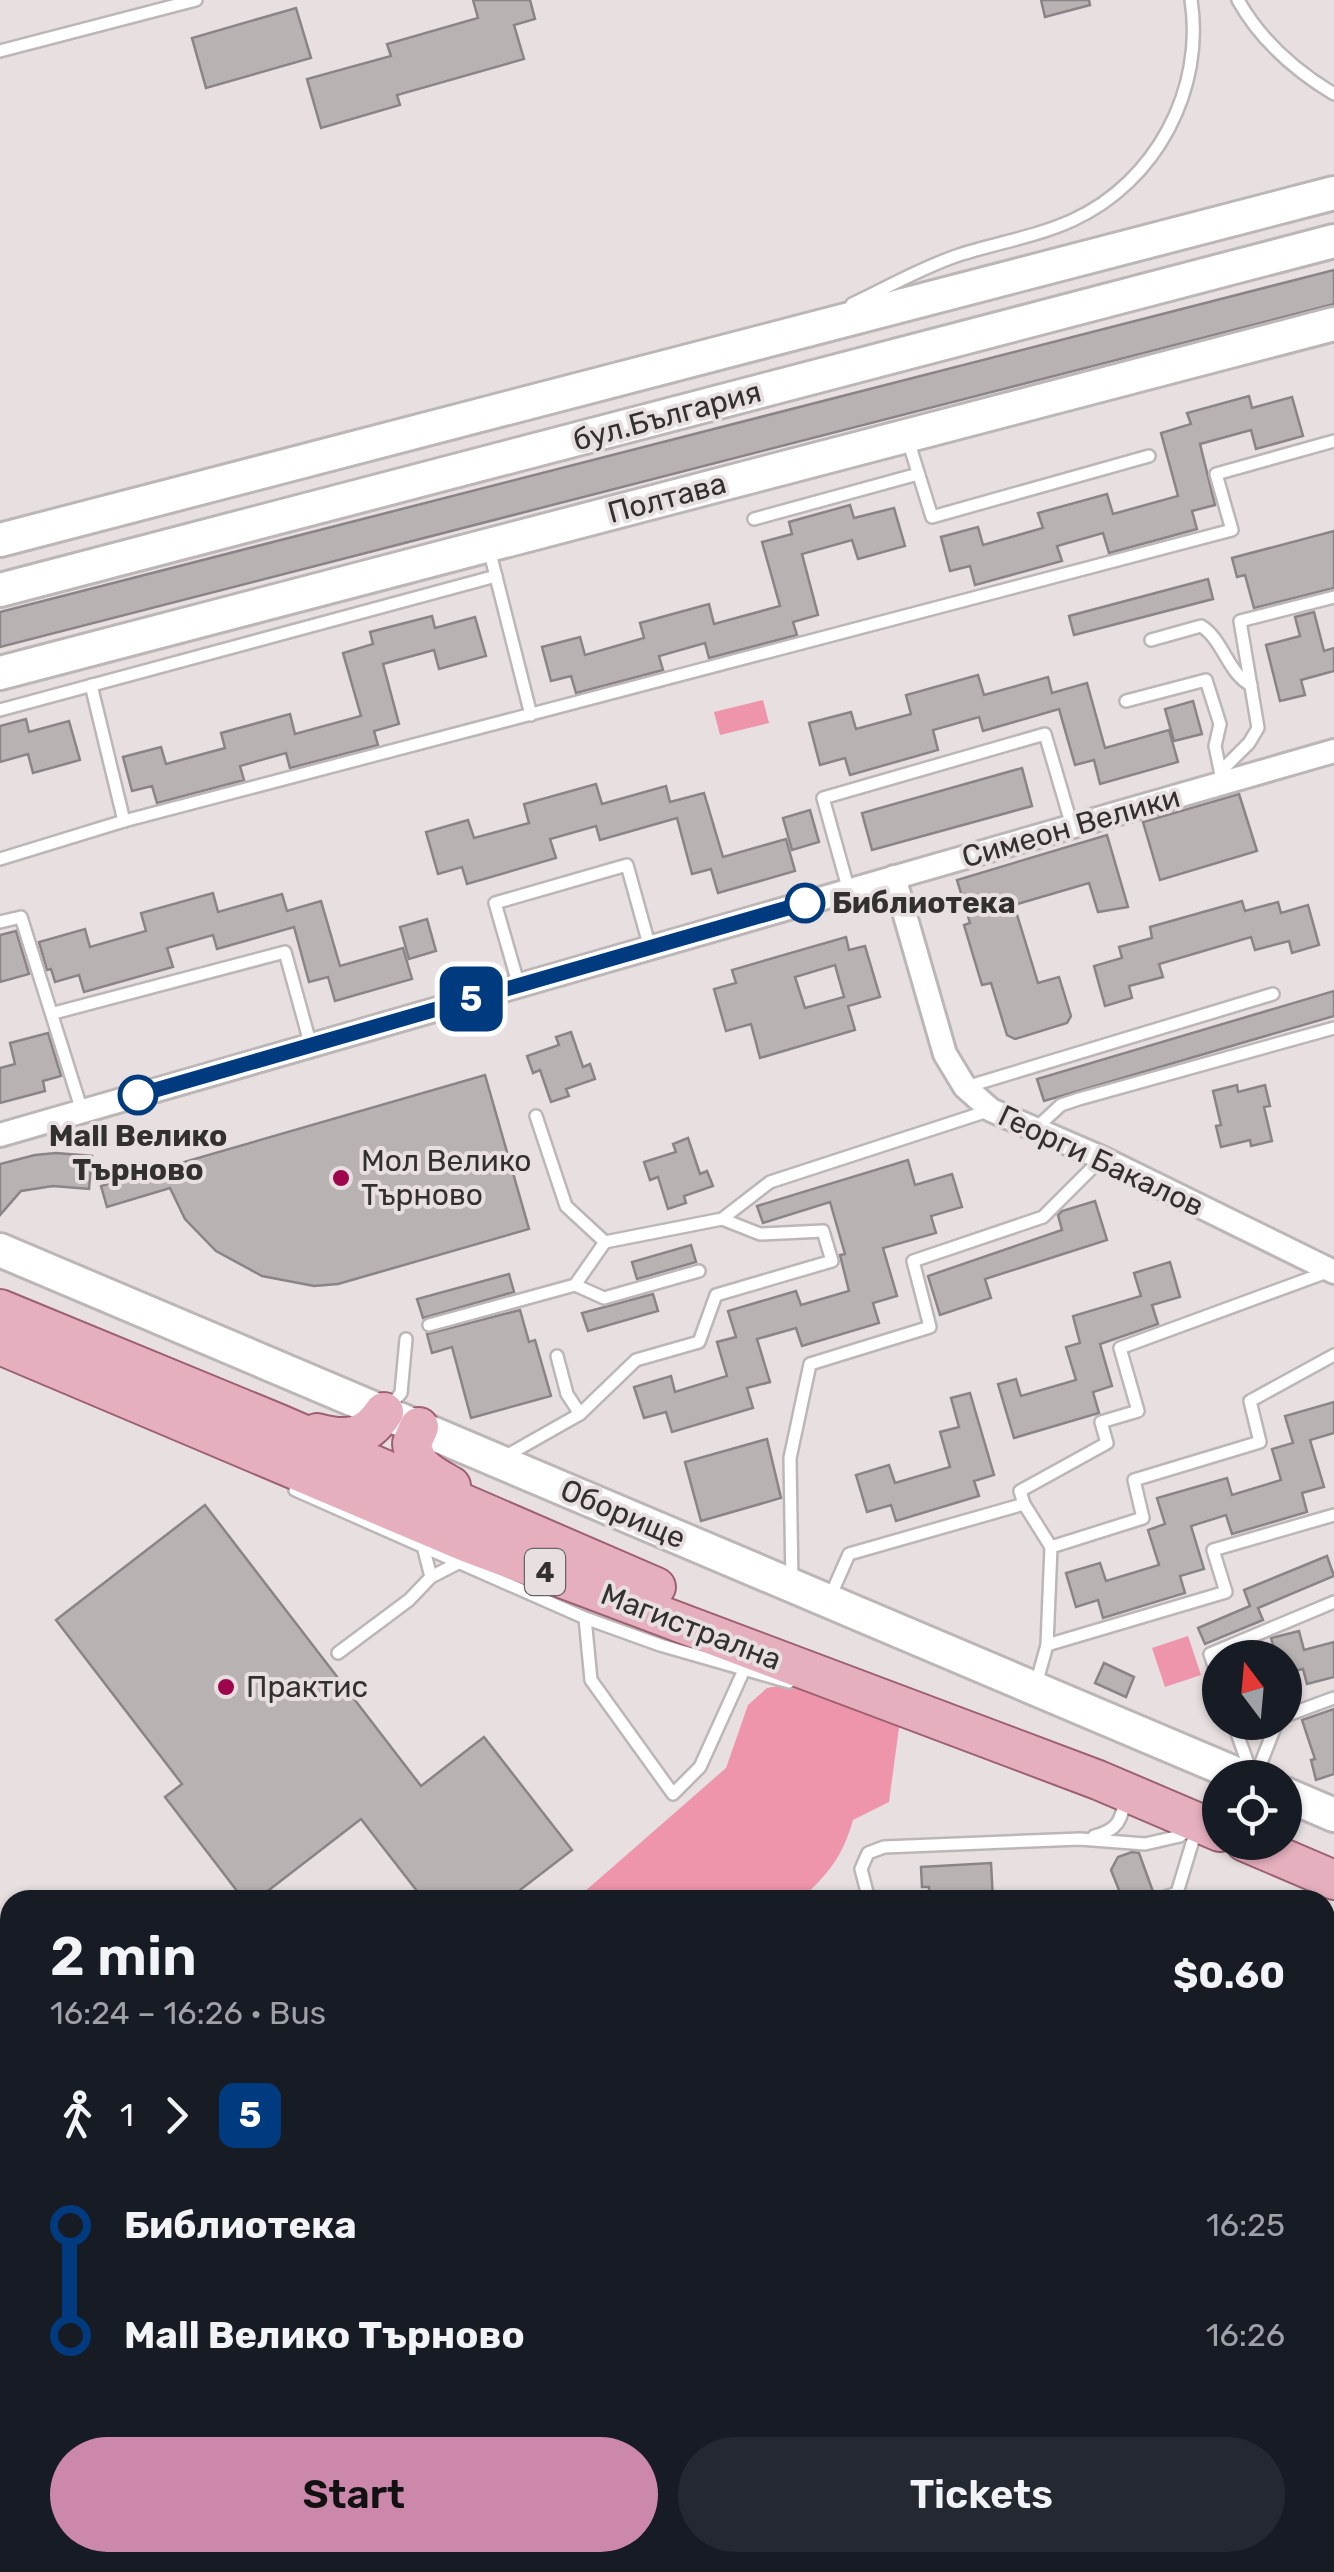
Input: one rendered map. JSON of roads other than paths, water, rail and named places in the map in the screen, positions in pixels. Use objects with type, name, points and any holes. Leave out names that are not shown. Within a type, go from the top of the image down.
[{"type":"main road","name":"4","points":[[0,1310],[278,1423],[1112,1786]]},
{"type":"main road","name":"Магистрална","points":[[0,1346],[468,1543],[1112,1786],[1202,1824]]},
{"type":"main road","points":[[278,1423],[351,1438],[369,1431],[384,1412]]},
{"type":"main road","points":[[419,1428],[412,1450],[422,1468],[548,1543]]},
{"type":"main road","points":[[1283,1860],[1332,1883]]},
{"type":"street","name":"бул.България","points":[[5,537],[1334,193]]},
{"type":"street","name":"бул.България","points":[[0,590],[1334,241]]},
{"type":"street","name":"Полтава","points":[[0,673],[492,561],[907,436],[1334,324]]},
{"type":"street","name":"Симеон Велики","points":[[0,1135],[1072,826],[1222,777],[1334,751]]},
{"type":"street","name":"Георги Бакалов","points":[[894,877],[945,1054],[965,1087],[990,1110],[1102,1158],[1332,1272]]},
{"type":"street","name":"Оборище","points":[[3,1250],[1208,1760]]},
{"type":"street","points":[[1302,1801],[1334,1814]]},
{"type":"lane","points":[[0,51],[196,0]]},
{"type":"lane","points":[[795,332],[953,256],[1047,230],[1122,192],[1179,111],[1192,58],[1192,0]]},
{"type":"lane","points":[[1238,0],[1273,47],[1306,78],[1334,94]]},
{"type":"lane","points":[[907,436],[932,518],[1150,456]]},
{"type":"lane","points":[[0,859],[124,821],[1232,530],[1216,474],[1334,441]]},
{"type":"lane","points":[[754,518],[918,474]]},
{"type":"lane","points":[[0,710],[492,561],[531,714]]},
{"type":"lane","points":[[1222,777],[1258,728],[1240,621],[1334,597]]},
{"type":"lane","points":[[1151,640],[1201,626],[1211,632],[1242,679],[1252,685]]},
{"type":"lane","points":[[1126,701],[1206,680],[1220,724],[1215,746],[1222,777]]},
{"type":"lane","points":[[91,685],[124,821]]},
{"type":"lane","points":[[848,891],[824,798],[860,787],[1045,734],[1072,826]]},
{"type":"lane","points":[[519,986],[495,903],[627,865],[650,948]]},
{"type":"lane","points":[[0,922],[21,917],[82,1112]]},
{"type":"lane","points":[[54,1013],[284,952],[311,1046]]},
{"type":"lane","points":[[965,1087],[1273,994]]},
{"type":"lane","points":[[1035,1130],[1061,1105],[1334,1028]]},
{"type":"lane","points":[[576,1286],[605,1242],[722,1219],[770,1182],[990,1110]]},
{"type":"lane","points":[[536,1116],[566,1206],[605,1242]]},
{"type":"lane","points":[[792,1585],[790,1458],[810,1364],[930,1326],[913,1261],[1043,1217],[1102,1158]]},
{"type":"lane","points":[[498,1461],[580,1414],[636,1360],[699,1342],[716,1295],[832,1261],[823,1232],[760,1234],[722,1219]]},
{"type":"lane","points":[[429,1325],[576,1286],[604,1298],[699,1271]]},
{"type":"lane","points":[[1035,1688],[1047,1645],[1051,1547],[1020,1491],[1107,1443],[1102,1422],[1138,1411],[1120,1348],[1332,1272]]},
{"type":"lane","points":[[384,1412],[400,1393],[406,1338]]},
{"type":"lane","points":[[1051,1547],[1143,1518],[1134,1480],[1260,1442],[1250,1402],[1334,1355]]},
{"type":"lane","points":[[557,1356],[567,1394],[580,1414]]},
{"type":"lane","points":[[190,1426],[243,1464]]},
{"type":"lane","points":[[290,1488],[584,1618],[797,1684]]},
{"type":"lane","points":[[828,1600],[849,1554],[1024,1504]]},
{"type":"lane","points":[[1047,1645],[1226,1592],[1213,1550],[1334,1515]]},
{"type":"lane","points":[[423,1546],[431,1578]]},
{"type":"lane","points":[[338,1653],[409,1600],[431,1578],[460,1562]]},
{"type":"lane","points":[[1243,1640],[1334,1602]]},
{"type":"lane","points":[[584,1618],[591,1680],[673,1794],[700,1767],[744,1670]]},
{"type":"lane","points":[[815,1689],[957,1727]]},
{"type":"lane","points":[[1302,1710],[1334,1698]]},
{"type":"lane","points":[[1080,1839],[1110,1832],[1121,1818],[1112,1786]]},
{"type":"lane","points":[[866,1890],[861,1869],[868,1853],[884,1847],[1080,1839],[1145,1844],[1202,1829]]},
{"type":"lane","points":[[1179,1890],[1202,1842]]},
{"type":"place","name":"Библиотека","points":[[805,903]]},
{"type":"place","name":"Mall Велико Търново","points":[[138,1095]]},
{"type":"place","name":"Мол Велико Търново","points":[[341,1178]]},
{"type":"place","name":"Практис","points":[[226,1687]]}]
